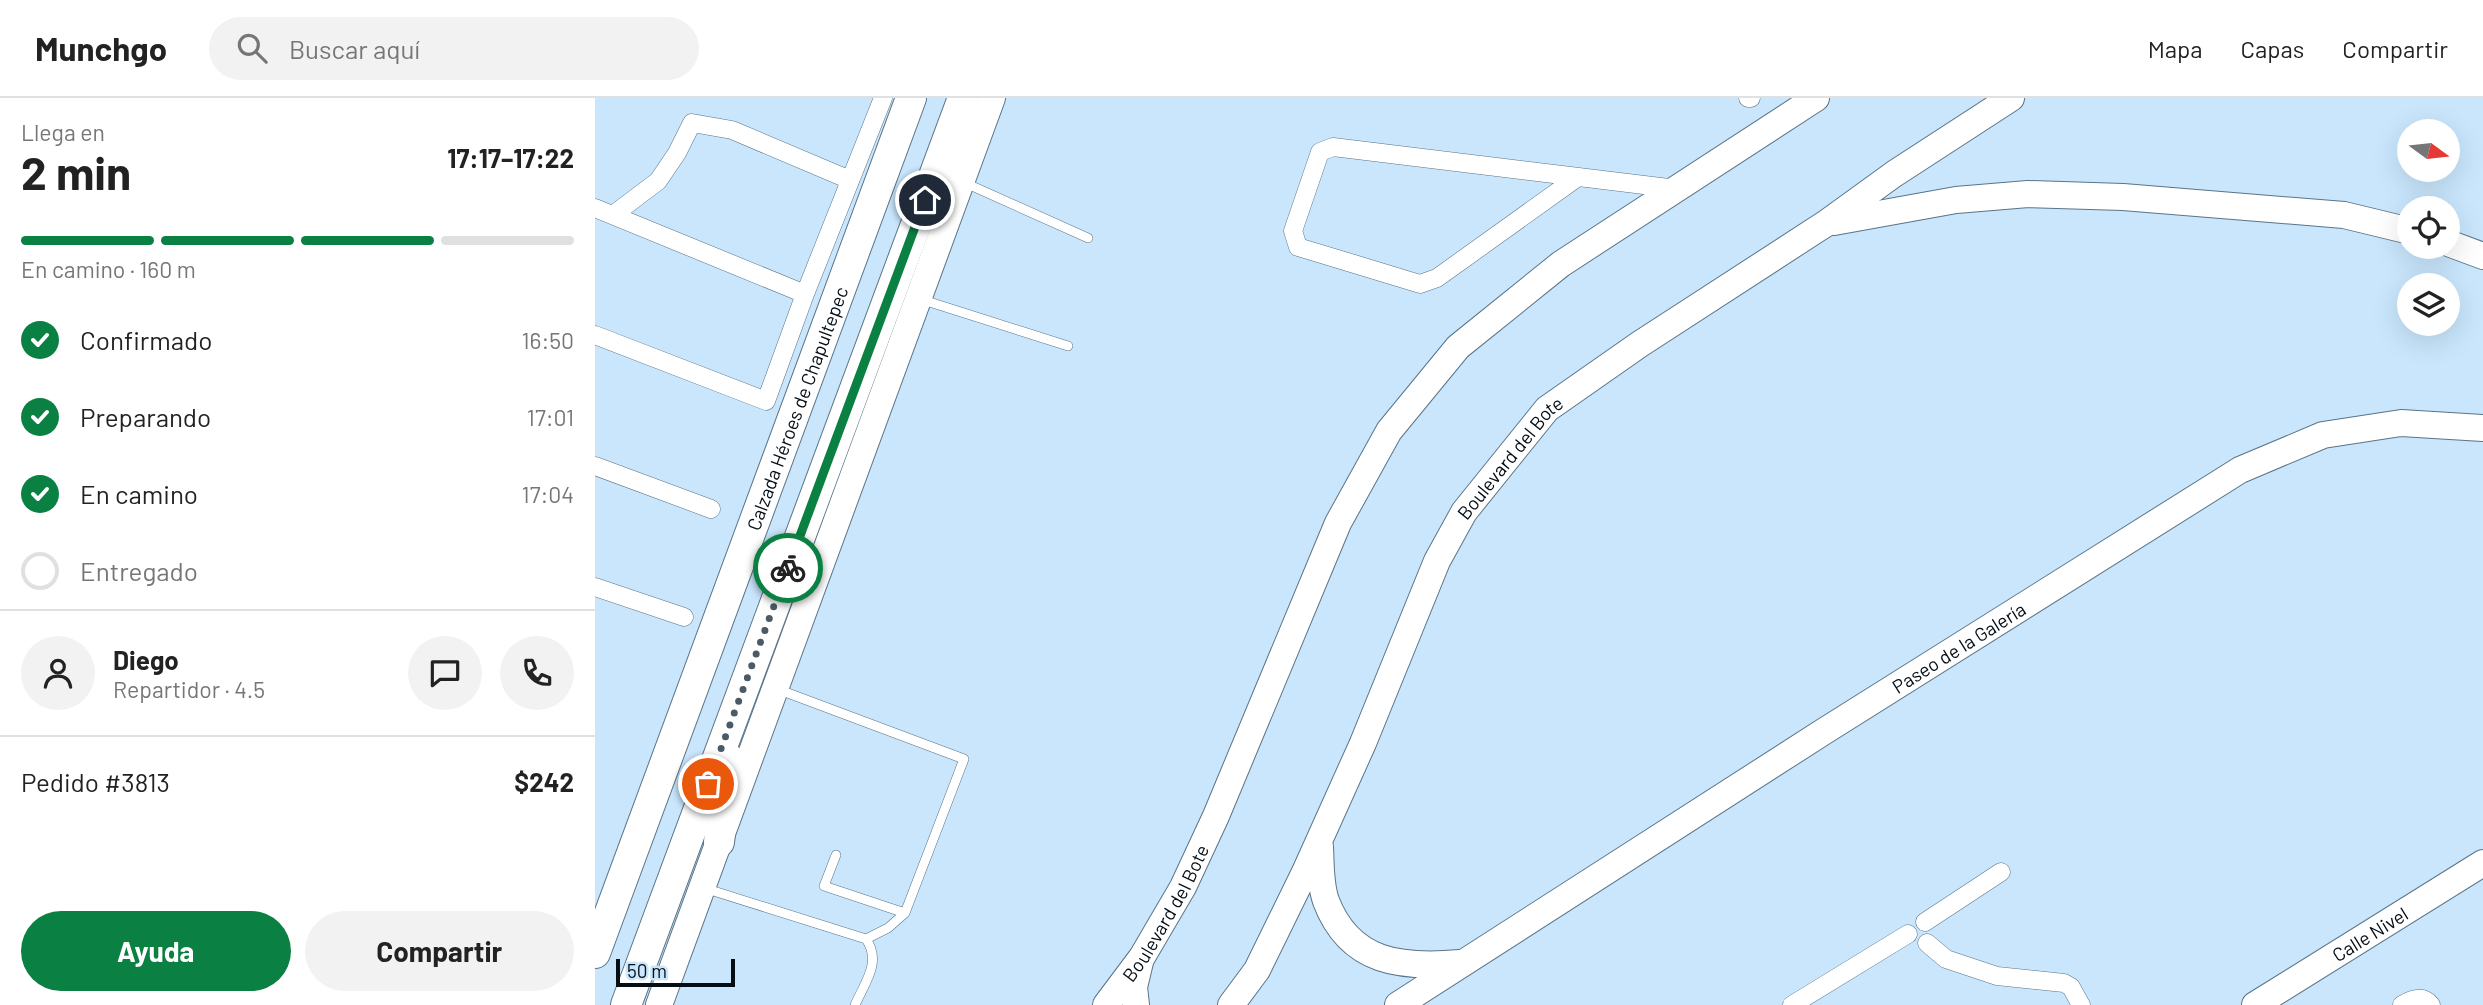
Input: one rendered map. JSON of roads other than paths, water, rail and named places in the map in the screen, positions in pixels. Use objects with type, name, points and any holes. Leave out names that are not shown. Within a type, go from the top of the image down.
[{"type":"main road","name":"Calzada Héroes de Chapultepec","points":[[595,953],[911,98]]},
{"type":"main road","points":[[626,1005],[963,98]]},
{"type":"main road","points":[[719,842],[735,710]]},
{"type":"street","points":[[595,335],[767,401],[805,294],[883,98]]},
{"type":"street","points":[[659,1005],[992,98]]},
{"type":"street","name":"Boulevard del Bote","points":[[1231,1005],[1257,970],[1319,840],[1363,743],[1437,561],[1464,512],[1547,409],[1640,344],[1825,224],[1894,174],[2011,98]]},
{"type":"street","name":"Boulevard del Bote","points":[[1106,1005],[1142,957],[1188,875],[1216,816],[1338,523],[1389,431],[1458,347],[1560,264],[1677,189],[1800,102]]},
{"type":"street","points":[[613,215],[658,181],[677,153],[692,123],[731,130],[850,180]]},
{"type":"street","points":[[1578,177],[1437,278],[1420,284],[1298,247],[1293,231],[1320,152],[1333,146],[1677,189]]},
{"type":"street","points":[[1825,224],[1956,200],[2028,194],[2123,197],[2344,215],[2397,228]]},
{"type":"street","points":[[595,208],[805,294]]},
{"type":"street","points":[[2460,247],[2483,256]]},
{"type":"street","name":"Paseo de la Galería","points":[[1398,1005],[1846,717],[2240,470],[2323,435],[2401,424],[2483,428]]},
{"type":"street","points":[[595,466],[711,509]]},
{"type":"street","points":[[595,587],[684,617]]},
{"type":"street","points":[[1319,840],[1321,879],[1326,900],[1341,929],[1356,946],[1383,959],[1404,964],[1426,966],[1465,962]]},
{"type":"street","name":"Calle Nivel","points":[[2255,1005],[2483,863]]},
{"type":"street","points":[[1793,1005],[1908,934],[1913,923],[1925,922],[2001,872]]},
{"type":"street","points":[[1925,922],[1932,932],[1927,943]]},
{"type":"street","points":[[1908,934],[1915,944],[1927,943],[1946,959],[1997,976],[2064,983],[2071,987],[2081,1005]]},
{"type":"street","points":[[1136,1005],[1134,987],[1142,957]]},
{"type":"street","points":[[2402,1005],[2418,998],[2427,1000],[2431,1005]]},
{"type":"lane","points":[[962,181],[1088,238]]},
{"type":"lane","points":[[919,298],[1067,346]]},
{"type":"lane","points":[[775,689],[964,759],[905,913],[888,928],[866,939]]},
{"type":"lane","points":[[836,855],[824,886],[905,913]]},
{"type":"lane","points":[[702,887],[866,939],[874,950],[874,962],[855,1005]]}]
